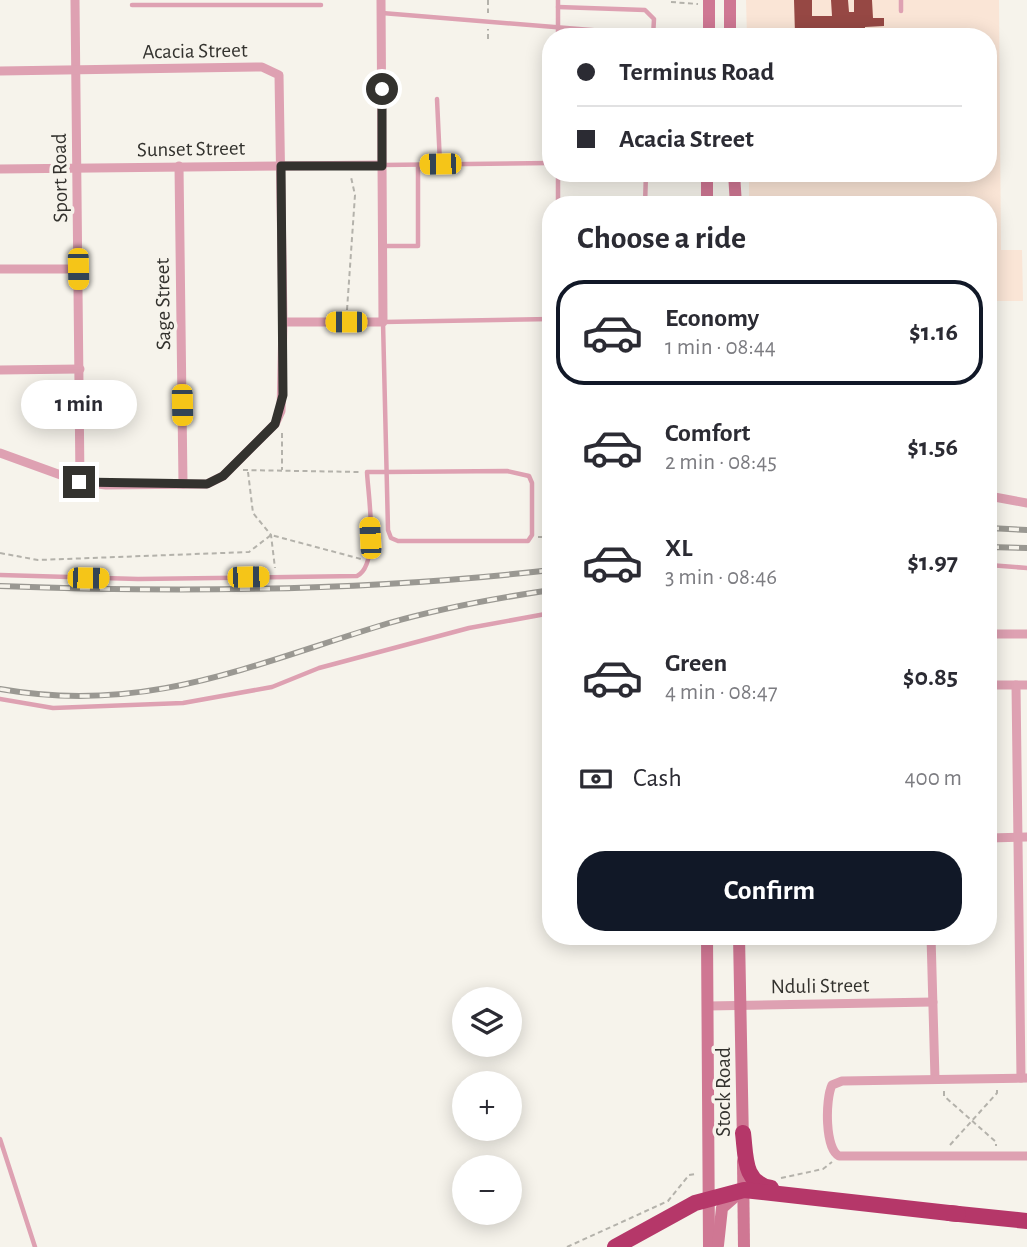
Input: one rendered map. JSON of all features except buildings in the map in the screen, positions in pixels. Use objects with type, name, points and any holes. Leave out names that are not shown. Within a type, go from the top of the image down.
[{"type":"highway","points":[[743,1133],[750,1175],[766,1187],[958,1214]]},
{"type":"highway","points":[[615,1247],[709,1197],[744,1190],[1027,1221]]},
{"type":"main road","points":[[730,0],[730,28]]},
{"type":"main road","points":[[704,2],[708,28]]},
{"type":"main road","name":"Stock Road","points":[[707,945],[709,1247]]},
{"type":"main road","name":"Stock Road","points":[[739,945],[744,1247]]},
{"type":"main road","points":[[718,1247],[722,1208],[744,1190]]},
{"type":"street","name":"Sport Road","points":[[75,0],[79,482]]},
{"type":"street","points":[[283,322],[383,322],[381,0]]},
{"type":"street","name":"Acacia Street","points":[[0,71],[271,68],[279,75],[283,322],[281,411]]},
{"type":"street","name":"Sage Street","points":[[179,166],[183,484]]},
{"type":"street","name":"Sunset Street","points":[[0,169],[382,166]]},
{"type":"street","points":[[0,269],[78,269]]},
{"type":"street","points":[[0,370],[80,369]]},
{"type":"street","points":[[0,453],[79,482],[207,484],[223,476],[275,424],[281,411]]},
{"type":"street","points":[[997,497],[1027,503]]},
{"type":"street","points":[[997,634],[1027,634]]},
{"type":"street","points":[[997,685],[1027,684]]},
{"type":"street","points":[[1016,685],[1022,762],[1024,1078],[842,1081],[832,1086],[829,1094],[829,1144],[835,1155],[847,1158],[1027,1156]]},
{"type":"street","points":[[997,838],[1023,837]]},
{"type":"street","points":[[931,945],[939,1079]]},
{"type":"street","name":"Nduli Street","points":[[708,1006],[933,1002]]},
{"type":"lane","points":[[558,0],[558,27]]},
{"type":"lane","points":[[901,0],[901,11]]},
{"type":"lane","points":[[132,5],[321,5]]},
{"type":"lane","points":[[558,7],[645,10],[654,19],[653,28]]},
{"type":"lane","points":[[381,13],[569,28]]},
{"type":"lane","points":[[437,99],[440,164]]},
{"type":"lane","points":[[382,166],[542,163]]},
{"type":"lane","points":[[383,247],[418,246],[418,165]]},
{"type":"lane","points":[[0,575],[138,579],[357,576],[364,572],[371,549],[367,472],[385,472],[507,471],[528,476],[532,483],[532,537],[528,541],[395,540],[388,530],[385,472],[384,446],[383,322],[542,319]]},
{"type":"lane","points":[[997,566],[1027,568]]},
{"type":"lane","points":[[0,699],[53,708],[183,703],[272,687],[319,668],[457,631],[542,615]]},
{"type":"lane","points":[[0,1139],[35,1247]]},
{"type":"path","points":[[671,2],[704,2]]},
{"type":"path","points":[[346,322],[355,195],[347,166]]},
{"type":"path","points":[[281,411],[282,472]]},
{"type":"path","points":[[276,577],[271,535],[253,513],[248,471],[367,472]]},
{"type":"path","points":[[0,553],[38,560],[249,552],[271,535]]},
{"type":"path","points":[[271,535],[359,557],[367,565]]},
{"type":"path","points":[[939,1079],[944,1096],[996,1142],[996,1156]]},
{"type":"path","points":[[948,1156],[948,1148],[996,1093],[997,1079]]},
{"type":"path","points":[[774,1179],[823,1169],[835,1155]]},
{"type":"path","points":[[567,1247],[668,1201],[689,1175],[696,1174]]},
{"type":"shaded area","points":[[746,0],[999,0],[1001,250],[1022,250],[1023,301],[997,301],[997,196],[749,196],[749,182],[997,182],[997,28],[747,28]]},
{"type":"railway","points":[[997,528],[1027,530]]},
{"type":"railway","points":[[997,547],[1027,548]]},
{"type":"railway","points":[[0,586],[207,590],[345,586],[542,571]]},
{"type":"railway","points":[[0,689],[53,695],[104,695],[152,690],[245,669],[389,623],[470,604],[542,592]]},
{"type":"route","points":[[79,482],[106,485],[207,484],[223,476],[275,424],[281,411],[283,395],[281,166],[382,166],[382,89]]}]
